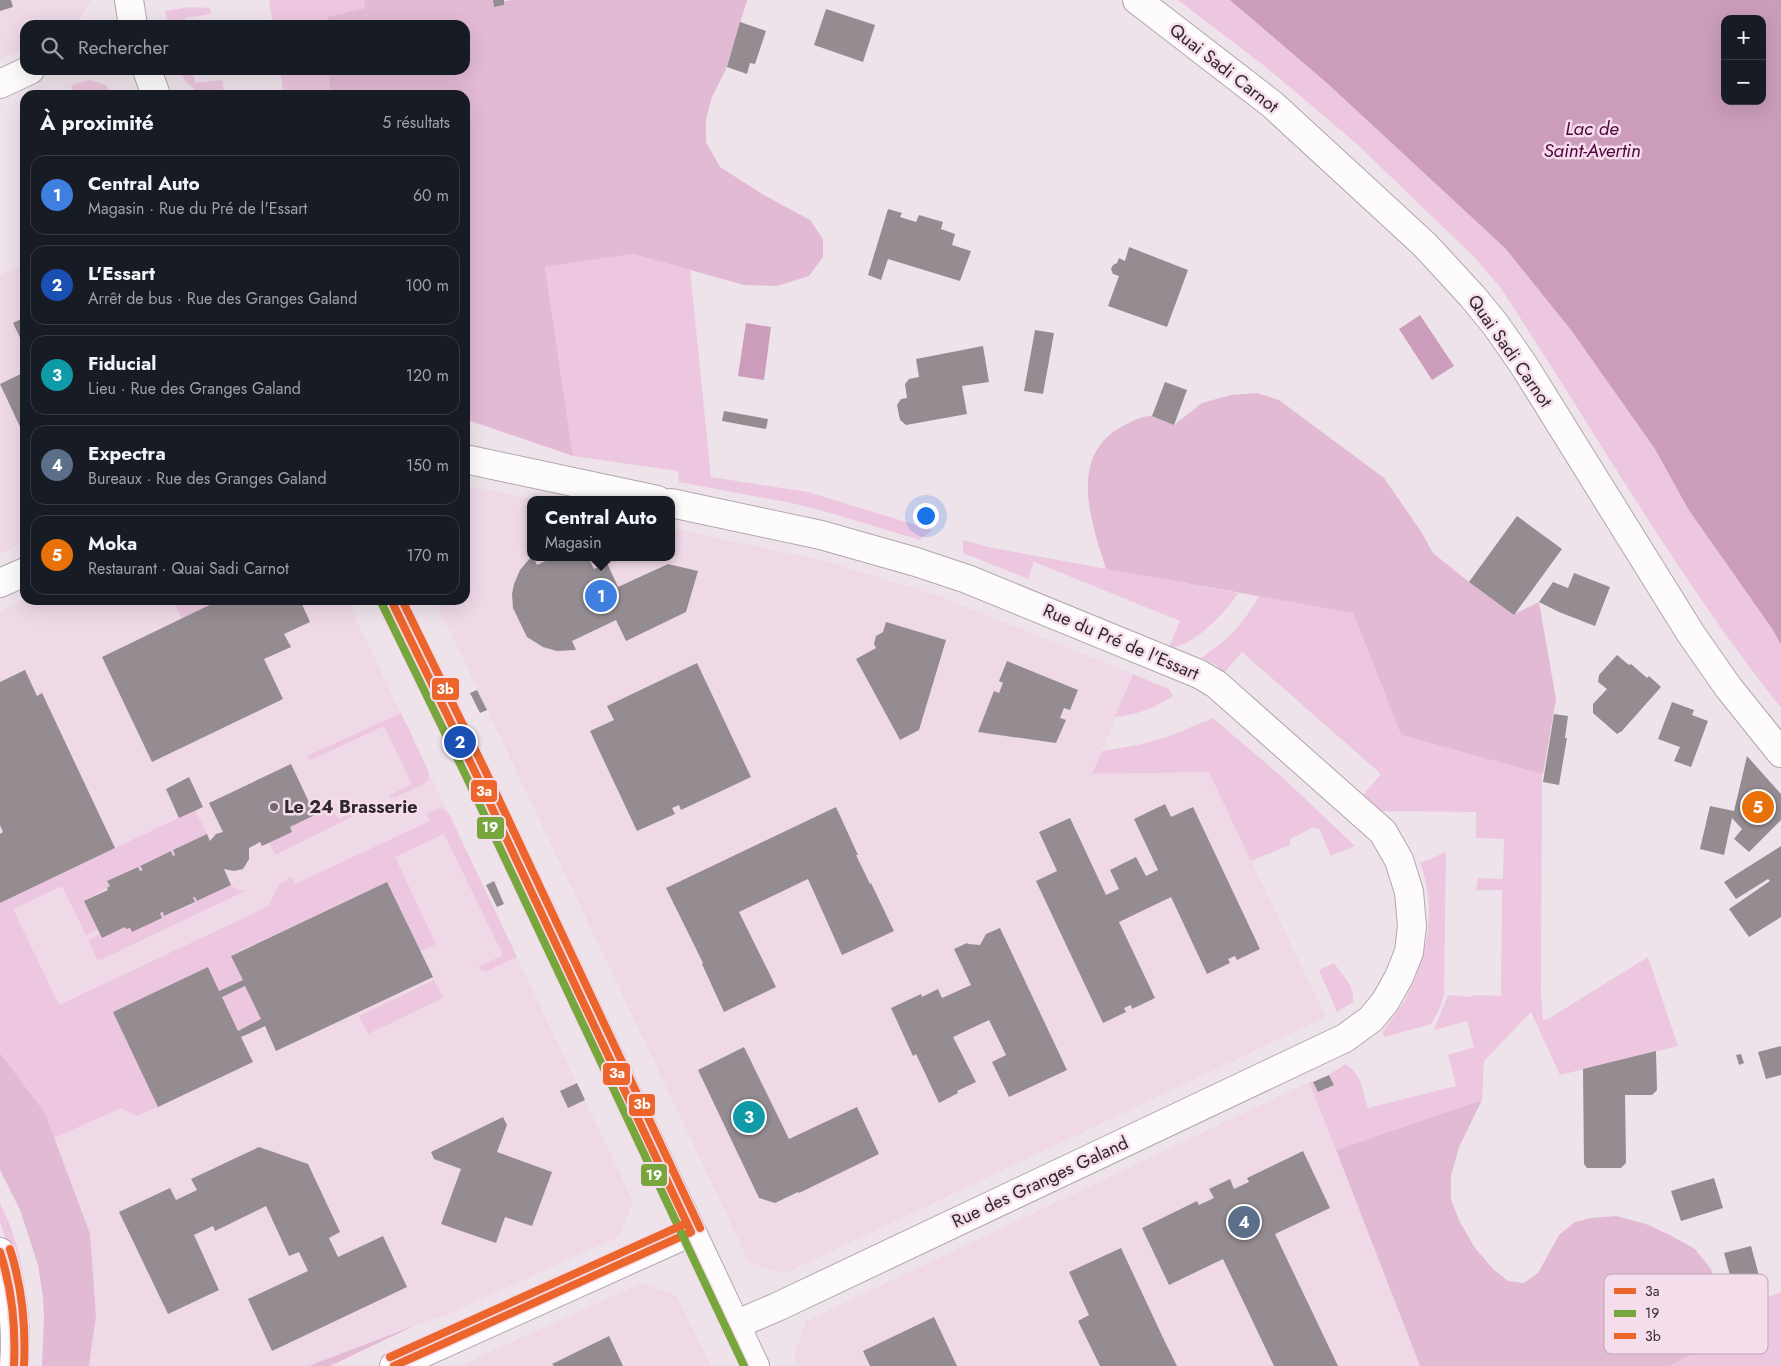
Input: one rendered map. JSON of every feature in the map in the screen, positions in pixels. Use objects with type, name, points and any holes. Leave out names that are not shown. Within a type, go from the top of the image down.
[{"type":"street","name":"Quai Sadi Carnot","points":[[1137,0],[1273,105],[1425,246],[1496,324],[1523,364],[1691,634],[1728,687],[1781,753]]},
{"type":"street","points":[[0,84],[20,75]]},
{"type":"street","points":[[149,75],[154,90]]},
{"type":"street","points":[[470,460],[638,496]]},
{"type":"street","name":"Rue du Pré de l'Essart","points":[[675,504],[821,535],[916,562],[967,579],[1173,662],[1216,684],[1383,832],[1400,860],[1409,892],[1412,926],[1409,952],[1399,977],[1385,1002],[1371,1019],[1346,1038]]},
{"type":"street","points":[[0,583],[20,574]]},
{"type":"street","points":[[393,605],[476,774],[754,1366]]},
{"type":"street","name":"Rue des Granges Galand","points":[[735,1325],[1346,1038]]},
{"type":"street","points":[[394,1366],[691,1232]]},
{"type":"street","points":[[0,1252],[4,1264],[13,1316],[14,1366]]},
{"type":"shaded area","points":[[0,0],[91,0],[80,20],[20,20],[20,50],[0,60]]},
{"type":"shaded area","points":[[269,0],[364,0],[366,8],[328,17],[328,20],[272,20]]},
{"type":"shaded area","points":[[364,0],[493,0],[494,7],[504,5],[504,1],[514,0],[747,0],[727,67],[712,97],[706,119],[706,142],[720,167],[764,195],[810,220],[823,239],[823,257],[809,276],[777,286],[744,285],[633,254],[545,267],[573,456],[470,421],[470,90],[330,90],[329,75],[470,75],[470,20],[328,20],[328,17],[365,8]]},
{"type":"shaded area","points":[[1178,0],[1230,0],[1328,84],[1505,248],[1571,330],[1655,449],[1688,509],[1773,630],[1781,645],[1781,708],[1743,658],[1670,554],[1500,287],[1474,257],[1357,144],[1267,68]]},
{"type":"shaded area","points":[[189,7],[210,8],[211,14],[185,18],[185,20],[168,20],[165,11]]},
{"type":"shaded area","points":[[182,75],[194,75],[195,83],[222,80],[223,90],[195,90],[184,80]]},
{"type":"shaded area","points":[[281,75],[329,75],[330,90],[283,90]]},
{"type":"shaded area","points":[[91,80],[106,85],[109,90],[73,90],[71,86]]},
{"type":"shaded area","points":[[633,254],[690,270],[711,477],[808,492],[932,530],[920,540],[796,504],[679,482],[678,471],[573,456],[545,267]]},
{"type":"shaded area","points":[[20,265],[20,544],[0,554],[0,275]]},
{"type":"shaded area","points":[[1257,393],[1279,400],[1384,478],[1422,533],[1433,553],[1469,582],[1514,614],[1539,602],[1556,699],[1543,774],[1401,735],[1353,613],[1106,569],[1090,512],[1088,492],[1089,473],[1094,456],[1104,440],[1121,427],[1140,418],[1156,417],[1174,425],[1202,403],[1231,395]]},
{"type":"shaded area","points":[[470,486],[527,498],[527,561],[675,561],[675,529],[825,561],[936,595],[1133,674],[1093,774],[1209,772],[1326,1017],[784,1274],[749,1262],[437,605],[470,605]]},
{"type":"shaded area","points":[[963,540],[988,547],[1238,593],[1217,619],[1198,636],[1178,646],[1169,647],[1180,621],[1034,562],[1028,579],[963,553]]},
{"type":"shaded area","points":[[1259,596],[1353,613],[1401,735],[1542,773],[1541,995],[1543,1020],[1548,1019],[1648,957],[1678,1046],[1560,1075],[1531,1012],[1484,1061],[1482,1100],[1336,1150],[1309,1082],[1313,1082],[1318,1092],[1333,1085],[1329,1075],[1345,1064],[1359,1078],[1368,1108],[1456,1086],[1448,1055],[1474,1047],[1467,1021],[1434,1030],[1448,995],[1472,997],[1474,995],[1501,996],[1502,890],[1476,890],[1478,878],[1503,879],[1504,839],[1476,838],[1476,812],[1381,811],[1363,795],[1381,774],[1242,652],[1224,673],[1216,665],[1201,658],[1234,631],[1247,616]]},
{"type":"shaded area","points":[[20,602],[20,605],[349,605],[633,1201],[620,1236],[453,1312],[309,1366],[89,1366],[96,1315],[90,1234],[45,1113],[0,1053],[0,612]]},
{"type":"shaded area","points":[[175,605],[210,605],[182,619]]},
{"type":"shaded area","points":[[1133,674],[1169,689],[1173,696],[1145,710],[1115,717]]},
{"type":"shaded area","points":[[401,713],[429,772],[428,780],[420,786],[394,798],[388,796],[412,784],[384,726],[309,761],[307,756]]},
{"type":"shaded area","points":[[1213,718],[1282,777],[1355,846],[1331,856],[1319,829],[1312,828],[1290,839],[1290,845],[1251,861],[1209,772],[1092,774],[1102,751],[1138,745],[1167,737]]},
{"type":"shaded area","points":[[332,808],[338,819],[361,808],[362,812],[275,855],[269,842],[292,832],[290,827]]},
{"type":"shaded area","points":[[440,808],[449,814],[517,957],[487,971],[483,971],[478,967],[503,955],[444,834],[395,857],[436,944],[420,951],[387,882],[231,955],[243,980],[219,991],[208,967],[113,1012],[158,1107],[137,1116],[121,1108],[54,1138],[45,1113],[0,1053],[0,903],[195,810],[207,834],[174,850],[175,855],[173,856],[171,851],[141,865],[143,870],[140,871],[138,867],[108,881],[110,886],[85,901],[98,929],[86,935],[62,886],[13,909],[59,1005],[269,906],[278,886],[291,876],[295,884],[430,821],[426,814]]},
{"type":"shaded area","points":[[1446,852],[1444,994],[1440,1008],[1431,1024],[1385,1037],[1382,1033],[1406,998],[1414,982],[1425,949],[1429,914],[1428,896],[1420,863]]},
{"type":"shaded area","points":[[231,885],[236,889],[245,891],[97,960],[88,940],[100,934],[103,938],[125,927],[127,929],[130,928],[132,932],[162,918],[160,913],[163,912],[165,916],[195,903],[193,897],[198,901]]},
{"type":"shaded area","points":[[1334,963],[1347,981],[1353,996],[1353,1002],[1337,1012],[1319,970]]},
{"type":"shaded area","points":[[434,980],[443,998],[368,1034],[359,1016]]},
{"type":"shaded area","points":[[245,986],[261,1019],[238,1031],[222,997]]},
{"type":"shaded area","points":[[0,1053],[45,1113],[90,1234],[96,1315],[89,1366],[42,1366],[44,1317],[38,1265],[20,1210],[0,1170]]},
{"type":"shaded area","points":[[1309,1082],[1420,1366],[798,1366],[794,1356],[806,1321]]},
{"type":"shaded area","points":[[1482,1100],[1459,1147],[1451,1176],[1451,1200],[1460,1222],[1475,1248],[1493,1269],[1508,1281],[1524,1283],[1538,1273],[1559,1235],[1575,1222],[1591,1218],[1616,1216],[1646,1224],[1670,1235],[1695,1249],[1711,1269],[1712,1274],[1604,1274],[1604,1354],[1692,1354],[1669,1366],[1420,1366],[1336,1150]]},
{"type":"shaded area","points":[[0,1203],[15,1241],[27,1300],[30,1360],[24,1365],[13,1261],[0,1222]]},
{"type":"shaded area","points":[[642,1283],[677,1296],[711,1366],[463,1366],[480,1356]]},
{"type":"shaded area","points":[[1781,1292],[1781,1366],[1669,1366],[1692,1354],[1768,1354],[1768,1297]]},
{"type":"shaded area","points":[[416,1325],[330,1366],[309,1366]]},
{"type":"water","name":"Lac de Saint-Avertin","points":[[1230,0],[1781,0],[1781,645],[1773,630],[1688,509],[1655,449],[1571,330],[1505,248],[1328,84]]},
{"type":"water","points":[[1420,315],[1454,366],[1432,380],[1399,329]]},
{"type":"water","points":[[746,323],[771,327],[764,380],[738,376]]},
{"type":"building","points":[[0,0],[11,0],[13,7],[0,11]]},
{"type":"building","points":[[493,0],[504,0],[504,5],[494,7]]},
{"type":"building","points":[[826,9],[875,25],[863,62],[814,45]]},
{"type":"building","points":[[740,22],[766,31],[755,64],[750,63],[747,74],[727,67]]},
{"type":"building","points":[[888,209],[902,213],[900,217],[916,222],[919,215],[943,222],[941,229],[955,234],[952,245],[971,251],[960,281],[888,259],[881,280],[868,275]]},
{"type":"building","points":[[1129,247],[1188,270],[1167,327],[1108,306],[1119,276],[1113,274],[1111,269],[1119,258],[1125,261]]},
{"type":"building","points":[[20,320],[20,338],[13,323]]},
{"type":"building","points":[[1035,330],[1054,333],[1043,394],[1024,391]]},
{"type":"building","points":[[983,346],[989,382],[962,386],[967,414],[906,425],[900,420],[897,405],[901,399],[907,398],[905,384],[909,379],[919,377],[916,359]]},
{"type":"building","points":[[20,374],[20,427],[0,384]]},
{"type":"building","points":[[1165,382],[1187,390],[1174,425],[1152,416]]},
{"type":"building","points":[[724,411],[768,419],[766,429],[722,421]]},
{"type":"building","points":[[1517,516],[1562,549],[1514,615],[1469,582]]},
{"type":"building","points":[[528,561],[535,561],[537,565],[546,561],[590,561],[594,569],[607,563],[618,587],[668,564],[698,571],[686,612],[626,641],[616,620],[572,641],[576,650],[557,651],[543,647],[527,637],[513,608],[512,594],[520,570]]},
{"type":"building","points":[[1574,573],[1610,587],[1595,626],[1539,602],[1553,582],[1568,588]]},
{"type":"building","points":[[210,605],[302,605],[310,622],[284,634],[291,647],[264,659],[283,699],[152,762],[102,657]]},
{"type":"building","points":[[886,622],[946,640],[919,730],[900,740],[856,659],[876,648],[874,644],[876,636],[883,632]]},
{"type":"building","points":[[1617,655],[1647,678],[1649,676],[1661,687],[1622,731],[1617,734],[1593,713],[1593,704],[1607,689],[1598,682],[1599,675]]},
{"type":"building","points":[[1007,661],[1078,690],[1070,710],[1064,708],[1060,718],[1066,720],[1056,743],[978,732],[994,691],[999,693],[1003,683],[999,681]]},
{"type":"building","points":[[697,663],[751,777],[681,810],[679,805],[672,808],[675,814],[637,831],[590,731],[614,720],[607,706]]},
{"type":"building","points":[[25,670],[37,696],[42,693],[115,848],[0,903],[0,834],[3,832],[0,825],[0,682]]},
{"type":"building","points":[[477,690],[487,710],[480,713],[470,693]]},
{"type":"building","points":[[1672,702],[1694,710],[1692,715],[1708,721],[1691,767],[1674,761],[1680,747],[1658,739]]},
{"type":"building","points":[[1554,714],[1568,716],[1565,738],[1567,738],[1559,785],[1543,782]]},
{"type":"building","points":[[1747,756],[1781,794],[1781,820],[1749,852],[1734,839],[1742,829],[1732,818],[1724,855],[1700,849],[1710,806],[1734,811]]},
{"type":"building","points":[[291,764],[315,815],[290,827],[292,832],[262,846],[260,842],[249,848],[249,859],[243,869],[234,871],[224,869],[231,885],[197,901],[193,897],[195,902],[164,916],[163,912],[160,913],[162,918],[132,932],[130,928],[126,929],[125,927],[102,938],[84,901],[108,890],[107,888],[110,886],[107,881],[138,867],[140,871],[143,870],[140,866],[171,851],[173,856],[175,855],[173,850],[207,834],[210,841],[216,834],[223,832],[209,803]]},
{"type":"building","points":[[189,777],[203,807],[179,818],[166,789]]},
{"type":"building","points":[[1165,804],[1171,817],[1193,807],[1260,949],[1237,960],[1235,956],[1228,959],[1230,963],[1207,974],[1171,897],[1119,922],[1155,998],[1132,1009],[1131,1005],[1124,1008],[1126,1012],[1103,1023],[1036,881],[1057,871],[1039,832],[1070,818],[1106,895],[1119,889],[1110,870],[1136,857],[1146,876],[1158,870],[1134,819]]},
{"type":"building","points":[[836,807],[858,855],[856,855],[894,931],[842,955],[808,879],[739,912],[776,987],[724,1012],[703,963],[666,888]]},
{"type":"building","points":[[1781,846],[1781,917],[1749,937],[1729,909],[1770,881],[1768,879],[1736,899],[1724,882]]},
{"type":"building","points":[[494,881],[504,904],[497,907],[486,885]]},
{"type":"building","points":[[387,882],[433,977],[276,1051],[265,1026],[241,1037],[253,1062],[158,1107],[113,1012],[208,967],[219,991],[243,980],[231,956]],"holes":[[[245,986],[261,1019],[238,1031],[222,997]]]},
{"type":"building","points":[[1000,928],[1067,1070],[1009,1097],[992,1062],[1006,1055],[989,1020],[953,1037],[976,1082],[957,1091],[958,1093],[939,1103],[916,1054],[913,1056],[891,1008],[921,994],[922,997],[938,989],[942,998],[971,985],[954,949],[967,943],[980,945],[986,934]]},
{"type":"building","points":[[1781,1046],[1781,1075],[1766,1079],[1758,1052]]},
{"type":"building","points":[[744,1047],[789,1139],[857,1107],[879,1154],[775,1203],[759,1198],[698,1070]]},
{"type":"building","points":[[1656,1051],[1657,1090],[1652,1095],[1625,1095],[1626,1163],[1621,1168],[1587,1168],[1584,1164],[1583,1069]]},
{"type":"building","points":[[1741,1054],[1744,1063],[1739,1065],[1736,1055]]},
{"type":"building","points":[[1329,1075],[1334,1085],[1318,1092],[1313,1082]]},
{"type":"building","points":[[577,1083],[585,1100],[568,1108],[560,1091]]},
{"type":"building","points":[[503,1117],[507,1125],[497,1152],[552,1172],[532,1226],[505,1217],[496,1243],[441,1224],[461,1169],[434,1159],[431,1152]]},
{"type":"building","points":[[259,1147],[308,1164],[340,1232],[329,1238],[338,1257],[383,1236],[407,1287],[272,1351],[248,1299],[308,1271],[299,1252],[289,1256],[266,1206],[215,1231],[213,1226],[194,1235],[219,1290],[168,1314],[119,1212],[170,1188],[176,1200],[197,1190],[191,1179]]},
{"type":"building","points":[[1303,1151],[1330,1208],[1275,1234],[1338,1366],[1274,1366],[1223,1259],[1169,1285],[1142,1228],[1197,1201],[1199,1205],[1214,1198],[1209,1189],[1230,1179],[1234,1189],[1249,1182],[1247,1178]]},
{"type":"building","points":[[1714,1178],[1723,1208],[1681,1221],[1671,1191]]},
{"type":"building","points":[[1751,1246],[1759,1274],[1730,1274],[1724,1253]]},
{"type":"building","points":[[1121,1248],[1177,1366],[1100,1366],[1078,1321],[1089,1315],[1069,1272]]},
{"type":"building","points":[[934,1317],[957,1366],[870,1366],[863,1351]]},
{"type":"building","points":[[609,1336],[623,1366],[554,1366],[552,1364]]},
{"type":"transit line","name":"19","points":[[382,605],[467,778],[744,1366]]},
{"type":"transit line","name":"3a","points":[[393,605],[476,774],[691,1232]]},
{"type":"transit line","name":"3b","points":[[404,605],[485,770],[700,1228]]},
{"type":"transit line","name":"3b","points":[[390,1357],[687,1223]]},
{"type":"transit line","name":"3a","points":[[394,1366],[691,1232]]},
{"type":"transit line","name":"3b","points":[[10,1249],[18,1278],[22,1307],[24,1366]]},
{"type":"transit line","name":"3a","points":[[0,1252],[8,1280],[12,1308],[14,1366]]},
{"type":"place","name":"Central Auto","points":[[601,596]]},
{"type":"place","name":"L'Essart","points":[[460,742]]},
{"type":"place","name":"Le 24 Brasserie","points":[[274,807]]},
{"type":"place","name":"Moka","points":[[1758,807]]},
{"type":"place","name":"Fiducial","points":[[749,1117]]},
{"type":"place","name":"Expectra","points":[[1244,1222]]}]
